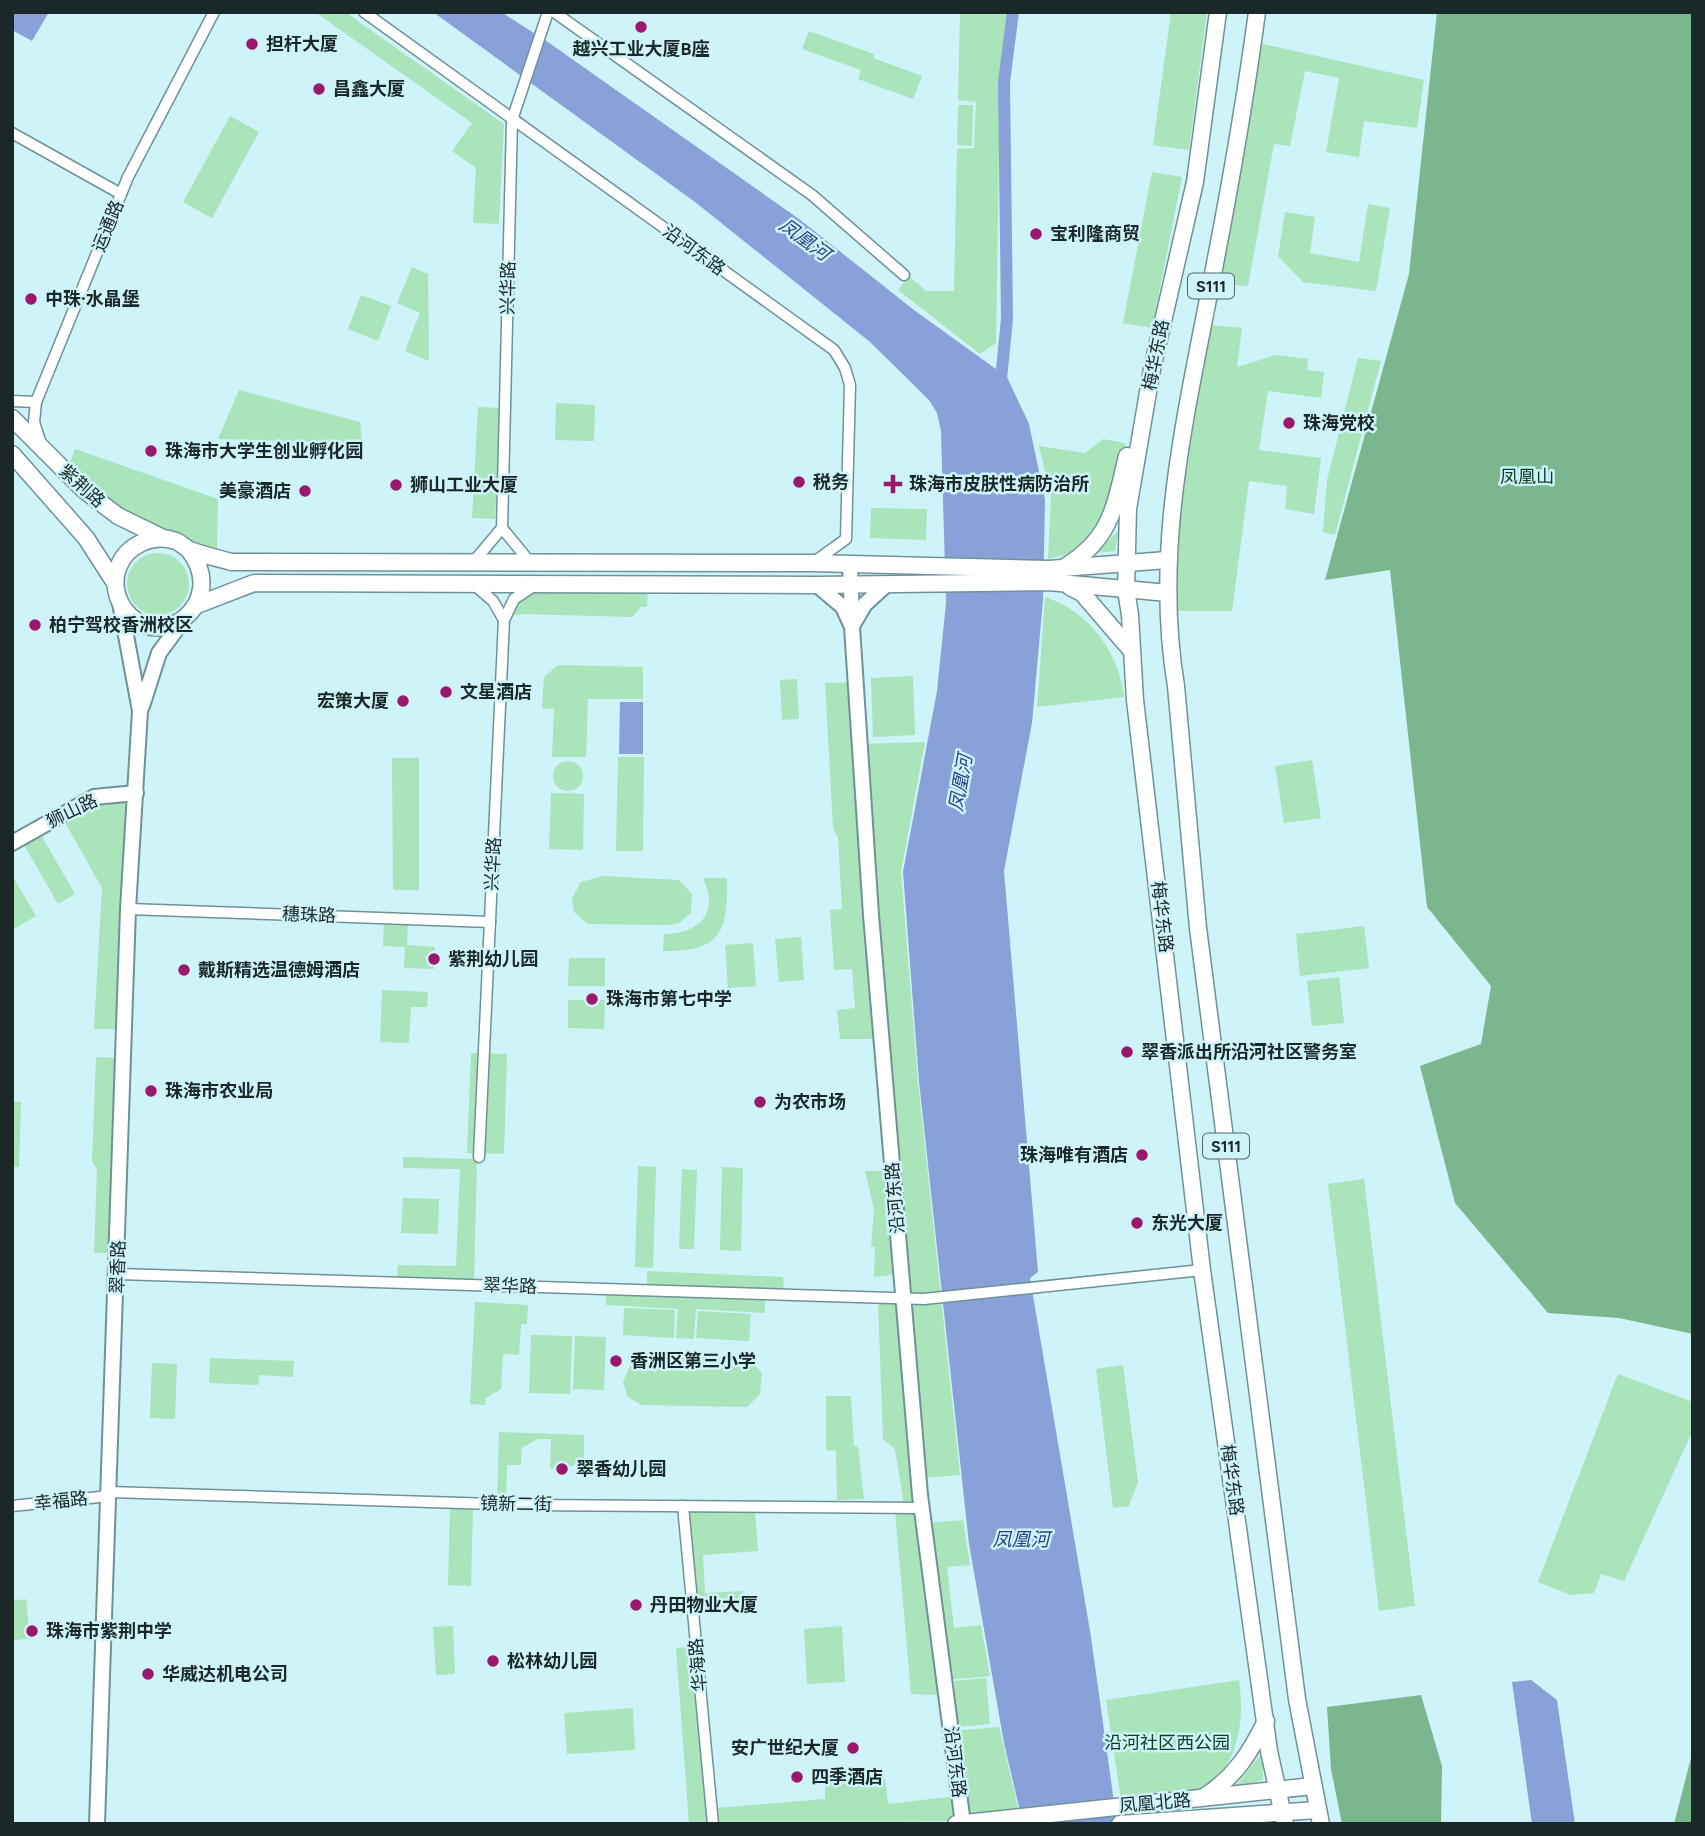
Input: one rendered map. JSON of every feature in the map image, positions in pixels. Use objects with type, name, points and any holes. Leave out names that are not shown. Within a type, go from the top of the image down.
[{"type":"main road","name":"梅华东路","points":[[1218,12],[1195,182],[1147,401],[1128,509],[1126,590],[1202,1270],[1275,1790],[1283,1819]]},
{"type":"main road","name":"梅华东路","points":[[1257,12],[1239,142],[1174,478],[1167,560],[1168,593],[1170,648],[1176,686],[1198,928],[1297,1699],[1319,1817]]},
{"type":"main road","points":[[1056,576],[1080,557],[1108,526],[1127,454],[1147,401]]},
{"type":"main road","name":"紫荆路","points":[[12,418],[84,490],[118,516],[163,538]]},
{"type":"main road","name":"紫荆路","points":[[12,454],[86,538],[115,583]]},
{"type":"main road","points":[[189,550],[198,561],[202,579],[202,592],[197,605],[184,619],[171,625],[156,627],[135,619],[120,603],[115,583],[118,568],[130,551],[148,540],[163,538],[189,550],[231,562],[475,560],[850,564],[940,574],[1056,576],[1126,590],[1168,593]]},
{"type":"main road","points":[[1056,576],[1125,562],[1167,560]]},
{"type":"main road","points":[[197,605],[254,583],[850,585],[887,584],[940,574]]},
{"type":"main road","points":[[1056,576],[1082,593],[1131,650]]},
{"type":"main road","points":[[1201,1799],[1224,1784],[1241,1766],[1267,1719]]},
{"type":"main road","name":"凤凰北路","points":[[956,1824],[1313,1786]]},
{"type":"main road","name":"凤凰北路","points":[[1121,1824],[1319,1817]]},
{"type":"main road","points":[[1197,1821],[1225,1824]]},
{"type":"street","name":"运通路","points":[[43,449],[34,422],[36,402],[121,194],[214,12]]},
{"type":"street","name":"沿河东路","points":[[364,12],[834,350],[845,368],[850,385],[846,539],[850,564]]},
{"type":"street","name":"兴华路","points":[[502,528],[512,120],[548,12]]},
{"type":"street","points":[[554,12],[812,195],[904,275]]},
{"type":"street","points":[[12,133],[121,194]]},
{"type":"street","points":[[12,401],[36,402]]},
{"type":"street","points":[[475,560],[502,528],[529,561]]},
{"type":"street","points":[[813,563],[846,539]]},
{"type":"street","points":[[850,564],[852,627]]},
{"type":"street","points":[[472,583],[493,601],[504,620]]},
{"type":"street","points":[[504,620],[514,600],[538,583]]},
{"type":"street","points":[[852,627],[866,604],[887,584]]},
{"type":"street","name":"沿河东路","points":[[817,585],[843,607],[852,627],[871,915],[922,1508],[963,1824]]},
{"type":"street","points":[[120,603],[140,711]]},
{"type":"street","points":[[140,711],[159,653],[184,619]]},
{"type":"street","name":"兴华路","points":[[479,1157],[504,620]]},
{"type":"street","name":"翠香路","points":[[97,1824],[128,909],[140,711]]},
{"type":"street","name":"狮山路","points":[[12,843],[94,797],[136,793]]},
{"type":"street","name":"穗珠路","points":[[128,909],[490,922]]},
{"type":"street","name":"翠华路","points":[[117,1274],[924,1299],[1202,1270]]},
{"type":"street","name":"幸福路","points":[[12,1506],[110,1494]]},
{"type":"street","name":"镜新二街","points":[[110,1494],[683,1506],[922,1508]]},
{"type":"street","name":"华海路","points":[[683,1506],[713,1824]]},
{"type":"green space","points":[[315,12],[345,12],[504,124],[499,224],[473,223],[476,168],[452,151],[472,123]]},
{"type":"green space","points":[[960,12],[1007,14],[1000,82],[996,343],[980,354],[898,290],[909,276],[926,291],[954,291],[957,149],[974,148],[976,102],[958,100]]},
{"type":"green space","points":[[1171,12],[1207,12],[1189,150],[1153,145]]},
{"type":"green space","name":"凤凰山","points":[[1437,12],[1693,12],[1693,1334],[1619,1318],[1548,1313],[1455,1203],[1420,1066],[1481,1044],[1491,986],[1427,907],[1390,570],[1325,580],[1409,274]]},
{"type":"green space","points":[[809,31],[874,54],[873,58],[922,76],[913,99],[858,79],[861,70],[802,49]]},
{"type":"green space","points":[[1259,43],[1424,80],[1417,128],[1364,121],[1359,157],[1326,152],[1339,78],[1305,71],[1290,146],[1274,144],[1248,286],[1217,283]]},
{"type":"green space","points":[[958,105],[973,105],[972,146],[957,145]]},
{"type":"green space","points":[[230,116],[259,132],[212,218],[183,202]]},
{"type":"green space","points":[[1152,172],[1182,177],[1152,328],[1123,323]]},
{"type":"green space","points":[[1368,204],[1390,208],[1376,291],[1303,282],[1278,256],[1285,212],[1315,217],[1310,253],[1359,262]]},
{"type":"green space","points":[[412,267],[428,274],[429,361],[405,351],[420,313],[397,303]]},
{"type":"green space","points":[[361,295],[391,306],[378,341],[348,329]]},
{"type":"green space","points":[[1210,325],[1242,328],[1237,367],[1276,355],[1308,359],[1307,370],[1324,372],[1321,398],[1268,391],[1259,450],[1321,458],[1314,514],[1285,509],[1287,486],[1249,481],[1232,611],[1177,611],[1172,560]]},
{"type":"green space","points":[[1358,358],[1381,361],[1335,535],[1323,532],[1327,480]]},
{"type":"green space","points":[[239,390],[360,422],[362,443],[218,439]]},
{"type":"green space","points":[[556,403],[595,405],[594,441],[555,440]]},
{"type":"green space","points":[[478,407],[501,408],[495,519],[472,518]]},
{"type":"green space","points":[[1103,439],[1125,443],[1115,487],[1104,516],[1097,529],[1075,550],[1048,559],[1051,496],[1039,446],[1085,453]]},
{"type":"green space","points":[[75,449],[218,499],[217,552],[121,509],[69,465]]},
{"type":"green space","points":[[871,508],[927,509],[926,540],[870,538]]},
{"type":"green space","points":[[1119,530],[1115,551],[1096,553]]},
{"type":"green space","points":[[158,553],[170,555],[180,562],[187,572],[187,596],[180,606],[170,613],[158,615],[146,613],[136,606],[129,596],[127,584],[129,572],[136,562],[146,555]]},
{"type":"green space","points":[[539,586],[648,587],[647,607],[641,607],[632,617],[521,614],[509,617],[517,602]]},
{"type":"green space","points":[[1045,597],[1075,612],[1099,636],[1116,665],[1124,697],[1037,707]]},
{"type":"green space","points":[[558,665],[643,667],[643,699],[588,699],[586,757],[552,757],[554,709],[542,708],[544,677]]},
{"type":"green space","points":[[913,676],[915,735],[873,737],[871,678]]},
{"type":"green space","points":[[797,679],[799,719],[782,720],[780,680]]},
{"type":"green space","points":[[852,682],[879,1039],[840,1039],[837,1010],[855,1008],[852,969],[834,970],[830,910],[842,909],[838,839],[833,827],[825,683]]},
{"type":"green space","points":[[925,742],[901,872],[918,1082],[960,1475],[920,1478],[863,744]]},
{"type":"green space","points":[[618,757],[644,757],[643,851],[616,851]]},
{"type":"green space","points":[[392,758],[419,758],[419,890],[393,890]]},
{"type":"green space","points":[[1312,760],[1321,818],[1284,823],[1275,766]]},
{"type":"green space","points":[[568,761],[579,765],[583,776],[579,787],[568,791],[557,787],[553,776],[557,765]]},
{"type":"green space","points":[[551,793],[584,794],[583,850],[549,849]]},
{"type":"green space","points":[[132,798],[123,1029],[94,1029],[102,888],[63,819],[94,802]]},
{"type":"green space","points":[[40,833],[75,894],[58,904],[23,843]]},
{"type":"green space","points":[[12,875],[36,916],[12,930]]},
{"type":"green space","points":[[603,876],[679,880],[692,894],[691,913],[679,923],[668,925],[588,924],[574,912],[572,899],[581,882]]},
{"type":"green space","points":[[703,878],[727,878],[726,912],[718,935],[698,947],[663,951],[664,934],[687,930],[703,919],[709,902]]},
{"type":"green space","points":[[384,921],[408,921],[407,945],[435,947],[434,969],[404,968],[405,947],[383,946]]},
{"type":"green space","points":[[1364,926],[1369,968],[1300,976],[1296,934]]},
{"type":"green space","points":[[801,937],[804,980],[779,982],[775,939]]},
{"type":"green space","points":[[753,943],[756,986],[728,988],[725,945]]},
{"type":"green space","points":[[569,958],[605,958],[605,986],[568,986]]},
{"type":"green space","points":[[1339,977],[1344,1023],[1312,1026],[1307,981]]},
{"type":"green space","points":[[382,990],[428,992],[427,1007],[411,1007],[409,1043],[380,1042]]},
{"type":"green space","points":[[568,1000],[605,1000],[604,1029],[568,1028]]},
{"type":"green space","points":[[471,1053],[507,1054],[504,1154],[467,1153]]},
{"type":"green space","points":[[96,1057],[121,1058],[114,1253],[94,1253],[97,1169],[92,1162]]},
{"type":"green space","points":[[12,1102],[21,1102],[19,1167],[12,1167]]},
{"type":"green space","points":[[403,1157],[477,1159],[474,1281],[397,1278],[398,1265],[456,1266],[460,1169],[403,1168]]},
{"type":"green space","points":[[638,1166],[656,1167],[653,1268],[635,1267]]},
{"type":"green space","points":[[722,1167],[743,1168],[741,1251],[720,1250]]},
{"type":"green space","points":[[682,1169],[697,1170],[694,1249],[679,1249]]},
{"type":"green space","points":[[865,1171],[889,1171],[899,1274],[874,1277],[875,1247],[871,1246],[874,1209]]},
{"type":"green space","points":[[1364,1179],[1415,1606],[1379,1611],[1328,1184]]},
{"type":"green space","points":[[403,1198],[439,1199],[438,1234],[401,1233]]},
{"type":"green space","points":[[647,1271],[783,1277],[784,1291],[647,1286]]},
{"type":"green space","points":[[606,1292],[765,1298],[765,1313],[696,1309],[694,1339],[676,1338],[678,1309],[606,1305]]},
{"type":"green space","points":[[878,1301],[900,1302],[918,1505],[904,1504],[895,1449],[883,1439]]},
{"type":"green space","points":[[475,1302],[528,1305],[527,1324],[521,1324],[519,1355],[503,1354],[501,1389],[486,1398],[485,1405],[470,1404]]},
{"type":"green space","points":[[624,1308],[675,1310],[674,1338],[623,1335]]},
{"type":"green space","points":[[698,1311],[751,1314],[749,1341],[696,1338]]},
{"type":"green space","points":[[531,1335],[572,1336],[570,1394],[529,1393]]},
{"type":"green space","points":[[575,1336],[606,1337],[604,1390],[573,1389]]},
{"type":"green space","points":[[643,1355],[751,1359],[762,1374],[760,1394],[747,1407],[642,1405],[628,1397],[623,1382],[632,1361]]},
{"type":"green space","points":[[210,1358],[294,1361],[293,1377],[259,1375],[258,1385],[209,1383]]},
{"type":"green space","points":[[152,1363],[177,1364],[175,1419],[150,1418]]},
{"type":"green space","points":[[1123,1365],[1138,1482],[1129,1506],[1113,1508],[1096,1369]]},
{"type":"green space","points":[[1618,1374],[1693,1402],[1693,1430],[1624,1581],[1601,1574],[1594,1593],[1571,1595],[1538,1582]]},
{"type":"green space","points":[[826,1396],[851,1396],[854,1446],[858,1447],[864,1499],[837,1500],[836,1451],[826,1450]]},
{"type":"green space","points":[[499,1432],[584,1435],[584,1460],[566,1469],[550,1468],[551,1439],[537,1439],[522,1448],[521,1465],[507,1465],[506,1502],[497,1502]]},
{"type":"green space","points":[[450,1506],[473,1507],[471,1586],[448,1585]]},
{"type":"green space","points":[[687,1511],[755,1512],[758,1551],[703,1555],[705,1593],[743,1591],[744,1606],[696,1609]]},
{"type":"green space","points":[[895,1511],[918,1512],[943,1695],[911,1694]]},
{"type":"green space","points":[[963,1520],[970,1565],[947,1567],[954,1628],[981,1625],[990,1676],[947,1680],[928,1523]]},
{"type":"green space","points":[[26,1599],[30,1638],[12,1641],[12,1601]]},
{"type":"green space","points":[[453,1626],[455,1674],[436,1675],[433,1627]]},
{"type":"green space","points":[[842,1626],[845,1682],[807,1684],[804,1629]]},
{"type":"green space","points":[[693,1647],[710,1824],[689,1824],[676,1648]]},
{"type":"green space","points":[[986,1678],[990,1724],[958,1727],[954,1681]]},
{"type":"green space","name":"沿河社区西公园","points":[[1239,1680],[1239,1729],[1229,1761],[1220,1774],[1208,1785],[1192,1793],[1167,1798],[1121,1800],[1106,1700]]},
{"type":"green space","points":[[1421,1695],[1442,1766],[1441,1824],[1342,1824],[1331,1769],[1327,1707]]},
{"type":"green space","points":[[633,1708],[635,1750],[567,1754],[564,1713]]},
{"type":"green space","points":[[999,1727],[1020,1816],[965,1821],[954,1731]]},
{"type":"green space","points":[[1693,1750],[1693,1824],[1674,1824]]},
{"type":"green space","points":[[1262,1753],[1263,1780],[1234,1788]]},
{"type":"green space","points":[[885,1779],[888,1804],[956,1796],[959,1821],[717,1824],[716,1808],[825,1799],[825,1783]]},
{"type":"water","points":[[12,12],[49,12],[32,41],[12,30]]},
{"type":"water","name":"凤凰河","points":[[433,12],[501,12],[545,40],[799,219],[914,310],[1007,377],[1029,424],[1045,500],[1043,600],[1032,723],[1004,871],[1038,1272],[1030,1278],[1091,1637],[1117,1824],[1023,1824],[1004,1743],[969,1544],[919,1081],[903,872],[937,691],[946,603],[941,431],[937,413],[929,400],[870,342],[695,202]]},
{"type":"water","points":[[620,702],[643,702],[643,754],[619,754]]},
{"type":"water","points":[[1531,1680],[1557,1700],[1575,1824],[1532,1824],[1512,1682]]},
{"type":"waterway","points":[[1000,389],[1007,319],[1004,82],[1013,12]]},
{"type":"place","name":"越兴工业大厦B座","points":[[641,27]]},
{"type":"place","name":"担杆大厦","points":[[252,44]]},
{"type":"place","name":"昌鑫大厦","points":[[319,89]]},
{"type":"place","name":"宝利隆商贸","points":[[1036,234]]},
{"type":"place","name":"中珠·水晶堡","points":[[31,299]]},
{"type":"place","name":"珠海党校","points":[[1289,423]]},
{"type":"place","name":"珠海市大学生创业孵化园","points":[[151,451]]},
{"type":"place","name":"税务","points":[[799,482]]},
{"type":"place","name":"珠海市皮肤性病防治所","points":[[893,484]]},
{"type":"place","name":"狮山工业大厦","points":[[396,485]]},
{"type":"place","name":"美豪酒店","points":[[305,491]]},
{"type":"place","name":"柏宁驾校香洲校区","points":[[35,625]]},
{"type":"place","name":"文星酒店","points":[[446,692]]},
{"type":"place","name":"宏策大厦","points":[[403,701]]},
{"type":"place","name":"紫荆幼儿园","points":[[434,959]]},
{"type":"place","name":"戴斯精选温德姆酒店","points":[[184,970]]},
{"type":"place","name":"珠海市第七中学","points":[[592,999]]},
{"type":"place","name":"翠香派出所沿河社区警务室","points":[[1127,1052]]},
{"type":"place","name":"珠海市农业局","points":[[151,1091]]},
{"type":"place","name":"为农市场","points":[[760,1102]]},
{"type":"place","name":"珠海唯有酒店","points":[[1142,1155]]},
{"type":"place","name":"东光大厦","points":[[1137,1223]]},
{"type":"place","name":"香洲区第三小学","points":[[616,1361]]},
{"type":"place","name":"翠香幼儿园","points":[[562,1469]]},
{"type":"place","name":"丹田物业大厦","points":[[636,1605]]},
{"type":"place","name":"珠海市紫荆中学","points":[[32,1631]]},
{"type":"place","name":"松林幼儿园","points":[[493,1661]]},
{"type":"place","name":"华威达机电公司","points":[[148,1674]]},
{"type":"place","name":"安广世纪大厦","points":[[853,1748]]},
{"type":"place","name":"四季酒店","points":[[797,1777]]}]
